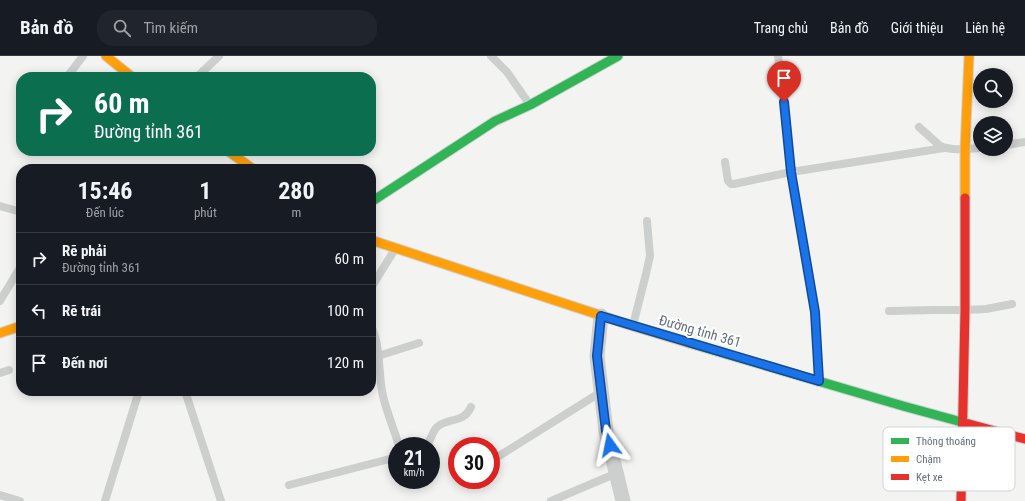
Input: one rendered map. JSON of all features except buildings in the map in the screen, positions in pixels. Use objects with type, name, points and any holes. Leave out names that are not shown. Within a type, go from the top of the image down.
[{"type":"street","points":[[106,56],[126,72]]},
{"type":"street","points":[[376,199],[495,121],[530,105],[618,56]]},
{"type":"street","points":[[962,427],[965,310],[965,149],[969,56]]},
{"type":"street","points":[[235,156],[246,164]]},
{"type":"street","name":"Đường tỉnh 361","points":[[376,242],[633,326],[903,406],[983,427]]},
{"type":"street","points":[[601,316],[597,356],[606,431],[623,501]]},
{"type":"street","points":[[1,330],[16,327]]},
{"type":"street","name":"Đường tỉnh 361","points":[[1015,436],[1025,439]]},
{"type":"street","points":[[961,491],[961,501]]},
{"type":"lane","points":[[71,72],[83,56]]},
{"type":"lane","points":[[202,72],[219,56]]},
{"type":"lane","points":[[491,56],[507,72],[530,105]]},
{"type":"lane","points":[[778,56],[791,172],[815,312],[819,381]]},
{"type":"lane","points":[[919,127],[944,148]]},
{"type":"lane","points":[[1013,144],[1025,142]]},
{"type":"lane","points":[[725,162],[728,181],[731,184],[791,172],[944,148],[973,148]]},
{"type":"lane","points":[[0,206],[16,211]]},
{"type":"lane","points":[[633,326],[650,256],[647,221]]},
{"type":"lane","points":[[376,280],[396,248]]},
{"type":"lane","points":[[0,301],[16,274]]},
{"type":"lane","points":[[889,312],[986,309],[1012,304]]},
{"type":"lane","points":[[378,356],[419,343]]},
{"type":"lane","points":[[376,344],[383,395],[396,437]]},
{"type":"lane","points":[[0,373],[9,370]]},
{"type":"lane","points":[[500,455],[602,392]]},
{"type":"lane","points":[[104,501],[137,396]]},
{"type":"lane","points":[[187,396],[221,501]]},
{"type":"lane","points":[[431,437],[438,427],[462,418],[469,412],[471,407]]},
{"type":"lane","points":[[290,485],[388,459]]},
{"type":"lane","points":[[551,501],[617,472]]},
{"type":"lane","points":[[0,495],[20,501]]},
{"type":"traffic: fast","points":[[376,199],[495,121],[530,105],[618,56]]},
{"type":"traffic: fast","points":[[689,343],[969,424]]},
{"type":"traffic: slow","points":[[106,56],[126,72]]},
{"type":"traffic: slow","points":[[965,198],[965,149],[969,56]]},
{"type":"traffic: slow","points":[[235,156],[246,164]]},
{"type":"traffic: slow","points":[[376,242],[689,343]]},
{"type":"traffic: slow","points":[[0,333],[16,328]]},
{"type":"traffic: jam","points":[[963,427],[965,198]]},
{"type":"traffic: jam","points":[[969,424],[980,427]]},
{"type":"traffic: jam","points":[[1015,436],[1025,439]]},
{"type":"traffic: jam","points":[[961,491],[961,501]]},
{"type":"route","points":[[610,445],[606,431],[597,356],[601,316],[819,381],[815,312],[791,172],[784,102]]}]
